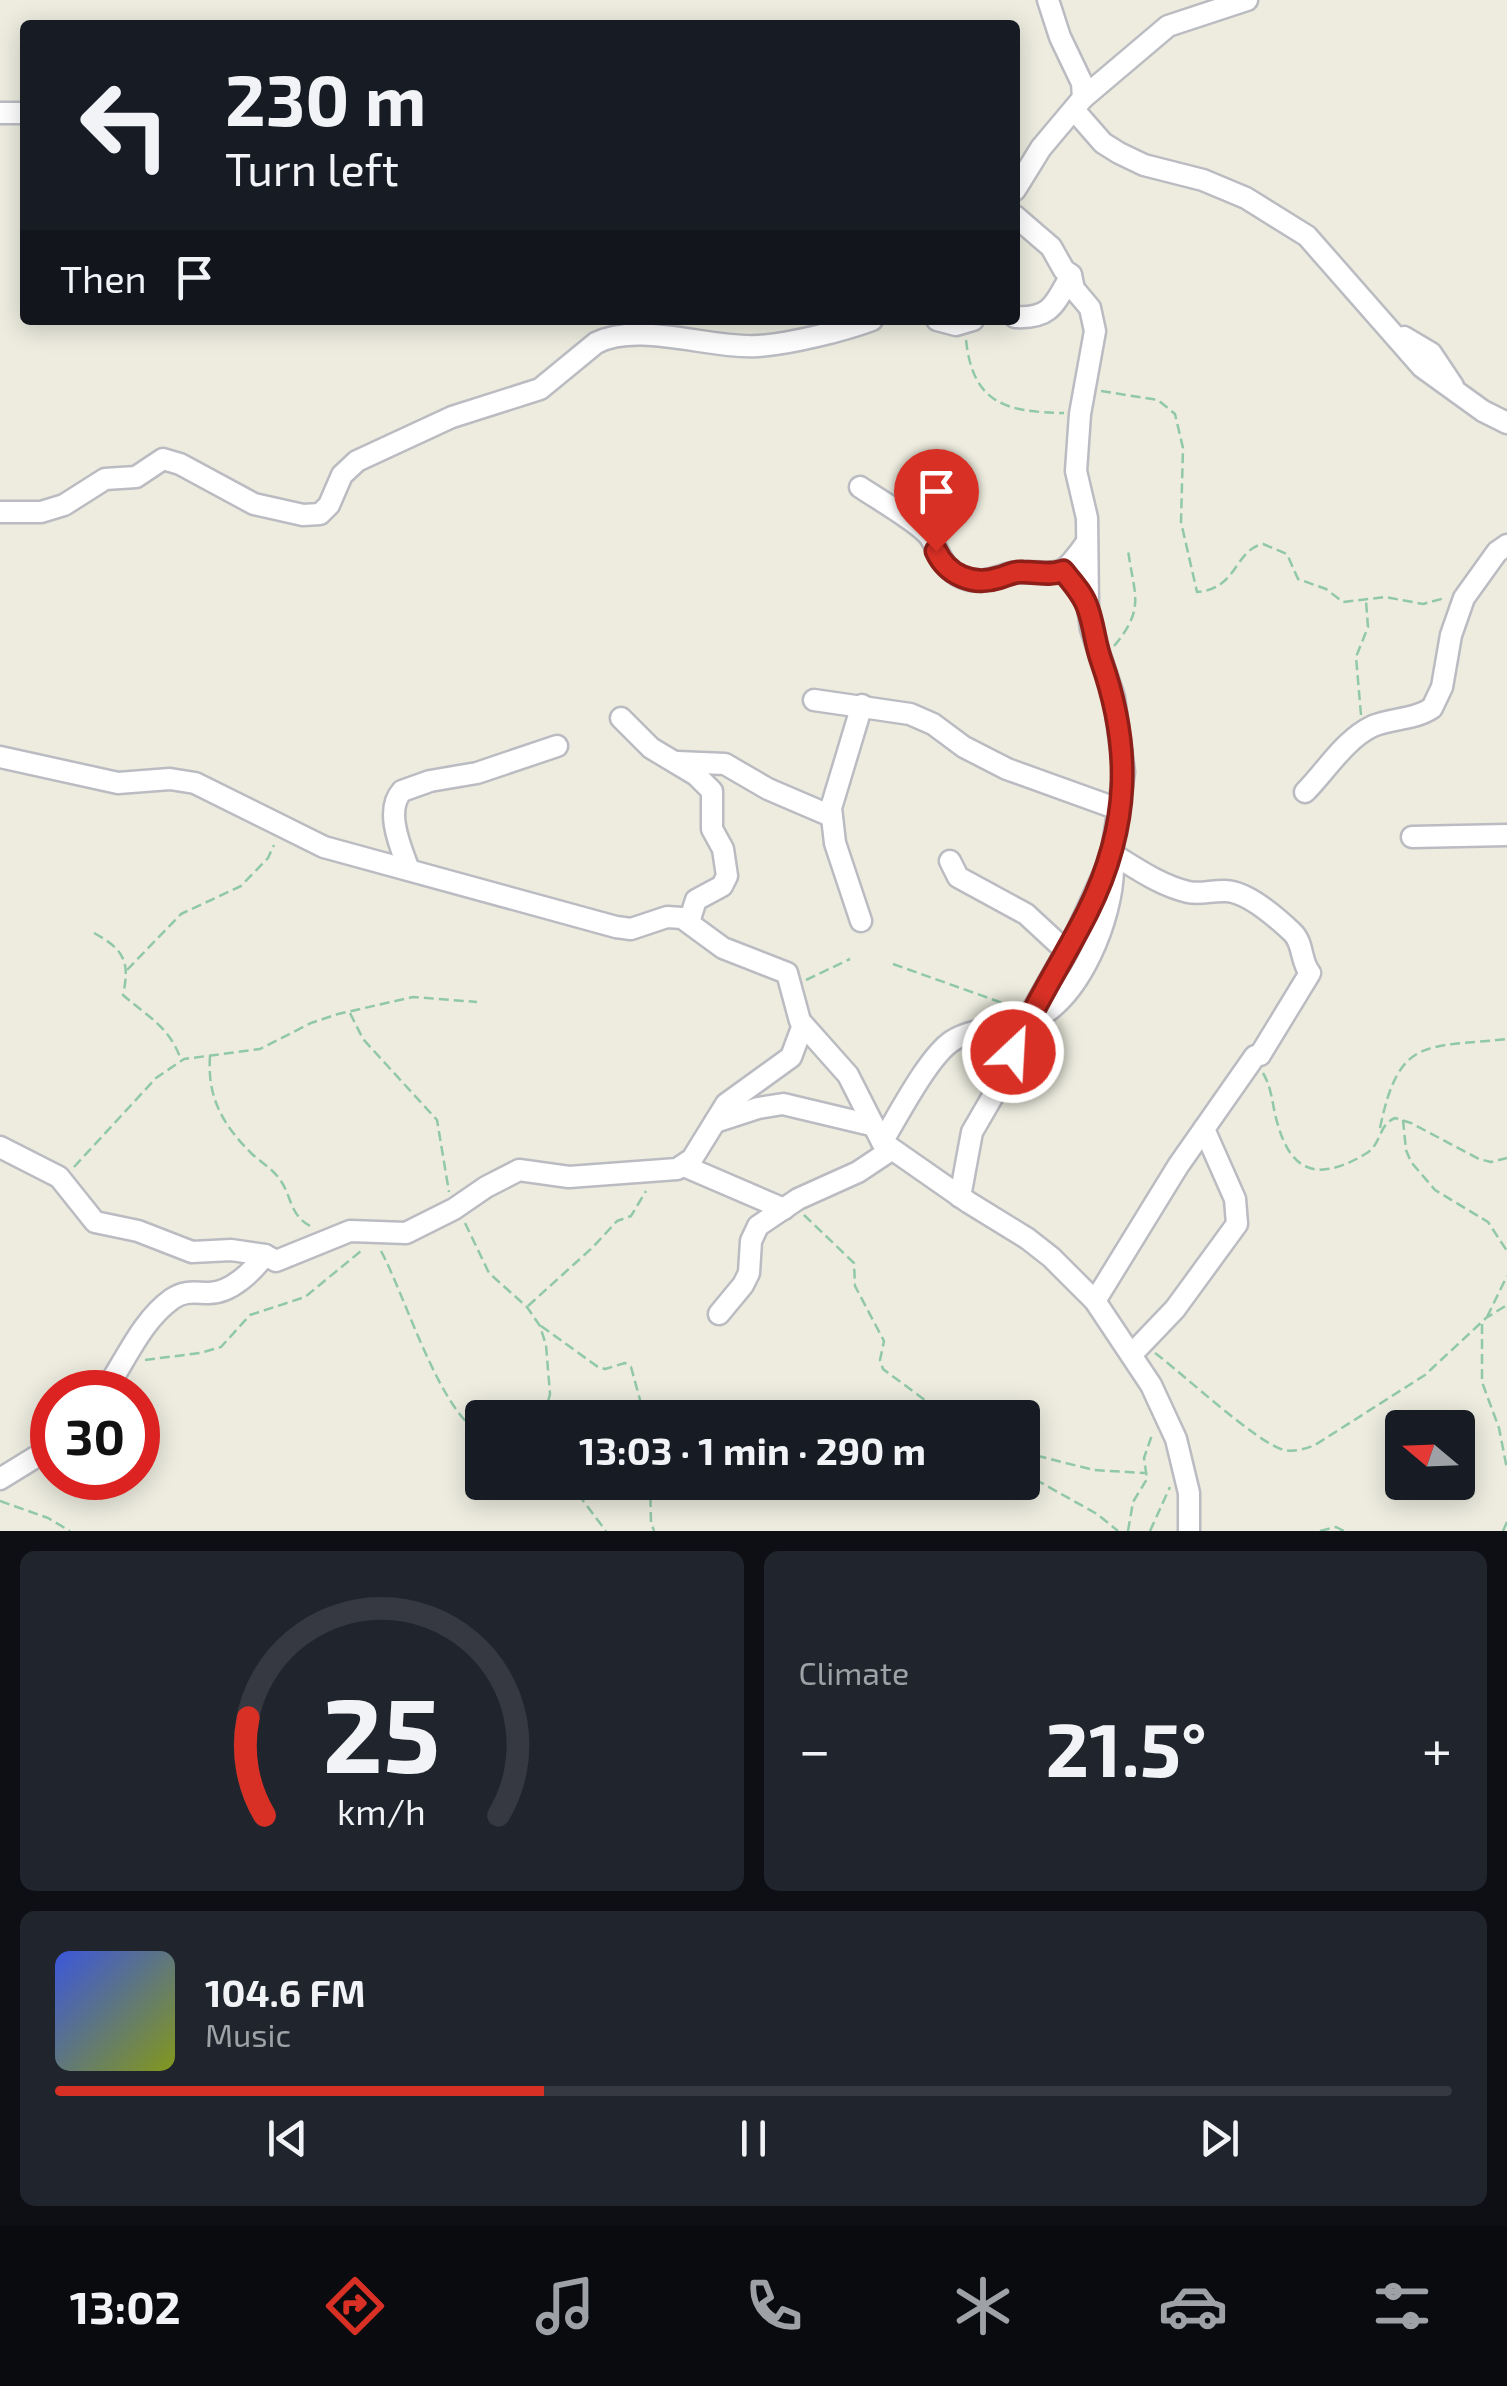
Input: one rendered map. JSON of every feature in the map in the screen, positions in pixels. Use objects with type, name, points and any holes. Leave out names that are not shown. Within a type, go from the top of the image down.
[{"type":"street","points":[[1048,0],[1082,83],[1079,104],[1102,143],[1144,165],[1203,180],[1246,198],[1283,219],[1324,252],[1422,367],[1507,423]]},
{"type":"street","points":[[1020,182],[1042,148],[1079,104],[1168,26],[1247,0]]},
{"type":"street","points":[[719,1314],[743,1286],[756,1229],[818,1189],[858,1172],[948,1044],[973,1032],[1051,1009],[1067,992],[1102,931],[1112,888],[1111,852],[1124,758],[1114,697],[1091,629],[1086,518],[1076,470],[1080,414],[1095,332],[1090,308],[1074,289],[1071,274],[1064,270],[1051,247],[1020,220]]},
{"type":"street","points":[[1020,317],[1045,314],[1071,274]]},
{"type":"street","points":[[0,512],[42,512],[64,505],[105,479],[136,476],[162,459],[180,464],[254,504],[302,516],[320,514],[327,508],[342,475],[357,461],[452,416],[540,389],[614,328],[708,345],[759,346],[850,325]]},
{"type":"street","points":[[860,487],[924,530],[944,564],[959,576],[986,581],[1015,572],[1047,575],[1063,571],[1087,542]]},
{"type":"street","points":[[1305,792],[1350,742],[1368,728],[1432,708],[1442,687],[1454,625],[1468,590],[1507,546]]},
{"type":"street","points":[[1063,571],[1088,607]]},
{"type":"street","points":[[814,700],[910,714],[1007,769],[1118,809]]},
{"type":"street","points":[[861,921],[838,854],[831,816],[862,705]]},
{"type":"street","points":[[621,718],[650,748],[677,762],[712,790],[712,829],[722,847],[728,876],[722,886],[696,900],[688,922]]},
{"type":"street","points":[[409,870],[400,846],[394,808],[402,792],[430,781],[477,773],[556,746]]},
{"type":"street","points":[[0,757],[118,783],[195,782],[324,847],[616,927],[630,928],[666,917],[688,922],[723,948],[788,975],[802,1025],[848,1075],[882,1139]]},
{"type":"street","points":[[677,762],[725,764],[768,789],[831,816]]},
{"type":"street","points":[[1412,837],[1507,835]]},
{"type":"street","points":[[960,1197],[972,1132],[1090,906],[1111,852]]},
{"type":"street","points":[[1094,1301],[1204,1129],[1254,1056],[1260,1055],[1310,977],[1296,936],[1240,894],[1184,891],[1148,876],[1111,852]]},
{"type":"street","points":[[950,861],[958,878],[1026,914],[1066,950]]},
{"type":"street","points":[[0,1147],[59,1177],[95,1222],[150,1235],[192,1252],[231,1250],[276,1260],[350,1230],[372,1236],[406,1233],[519,1170],[568,1177],[649,1173],[684,1166],[732,1099],[791,1057],[802,1025]]},
{"type":"street","points":[[715,1122],[783,1104],[882,1139],[1064,1269],[1137,1349],[1176,1439],[1190,1502],[1189,1531]]},
{"type":"street","points":[[1137,1349],[1175,1310],[1237,1224],[1235,1199],[1204,1129]]},
{"type":"street","points":[[684,1166],[784,1209]]},
{"type":"street","points":[[119,1370],[148,1324],[173,1298],[185,1292],[218,1292],[245,1276],[265,1255]]},
{"type":"street","points":[[0,1479],[30,1461]]},
{"type":"path","points":[[969,325],[968,359],[980,389],[1020,412],[1080,414]]},
{"type":"path","points":[[1085,390],[1158,400],[1176,414],[1183,448],[1181,522],[1197,592],[1219,585],[1233,575],[1251,548],[1263,544],[1286,554],[1294,573],[1304,582],[1326,589],[1344,602],[1384,597],[1423,604],[1468,590]]},
{"type":"path","points":[[1103,666],[1133,618],[1135,594],[1128,550]]},
{"type":"path","points":[[1366,600],[1368,627],[1358,647],[1356,675],[1359,709],[1368,728]]},
{"type":"path","points":[[181,1061],[165,1028],[122,995],[127,970],[181,914],[241,886],[268,858],[283,828]]},
{"type":"path","points":[[94,933],[116,948],[127,970]]},
{"type":"path","points":[[793,986],[850,959]]},
{"type":"path","points":[[893,964],[1029,1018]]},
{"type":"path","points":[[59,1177],[81,1162],[156,1078],[181,1061],[260,1050],[311,1023],[413,997],[477,1002]]},
{"type":"path","points":[[349,1012],[363,1039],[437,1120],[444,1173],[468,1234],[489,1273],[527,1306],[540,1326],[547,1354],[548,1400]]},
{"type":"path","points":[[1379,1135],[1393,1082],[1402,1063],[1411,1056],[1446,1046],[1507,1039]]},
{"type":"path","points":[[210,1054],[210,1091],[224,1121],[282,1182],[298,1219],[334,1235]]},
{"type":"path","points":[[1254,1056],[1270,1086],[1282,1138],[1293,1158],[1314,1172],[1328,1170],[1370,1151],[1391,1119],[1404,1120],[1479,1159],[1491,1162],[1507,1158]]},
{"type":"path","points":[[1404,1120],[1411,1162],[1434,1190],[1493,1227],[1507,1250]]},
{"type":"path","points":[[527,1306],[612,1226],[630,1216],[643,1198],[649,1173]]},
{"type":"path","points":[[784,1209],[810,1219],[853,1261],[855,1286],[884,1341],[880,1360],[883,1370],[924,1400]]},
{"type":"path","points":[[124,1362],[221,1347],[250,1315],[305,1297],[372,1236],[419,1332],[433,1371],[465,1421]]},
{"type":"path","points":[[1507,1276],[1484,1320],[1482,1382],[1499,1428],[1507,1470]]},
{"type":"path","points":[[1137,1349],[1262,1440],[1284,1450],[1299,1450],[1315,1445],[1424,1375],[1484,1320],[1507,1305]]},
{"type":"path","points":[[540,1326],[598,1367],[626,1363],[631,1366],[640,1400]]},
{"type":"path","points":[[1128,1531],[1130,1510],[1146,1480],[1144,1456],[1162,1407]]},
{"type":"path","points":[[1040,1456],[1094,1470],[1147,1473]]},
{"type":"path","points":[[1150,1531],[1182,1465]]},
{"type":"path","points":[[1040,1482],[1097,1514],[1118,1531]]},
{"type":"path","points":[[582,1500],[606,1531]]},
{"type":"path","points":[[650,1500],[654,1531]]},
{"type":"path","points":[[0,1501],[48,1518],[70,1531]]},
{"type":"path","points":[[1503,1531],[1507,1522]]},
{"type":"path","points":[[1320,1531],[1344,1531]]},
{"type":"route","points":[[936,551],[949,570],[974,580],[986,581],[1015,572],[1047,575],[1063,571],[1088,607],[1120,727],[1124,772],[1106,871],[1013,1052]]}]
